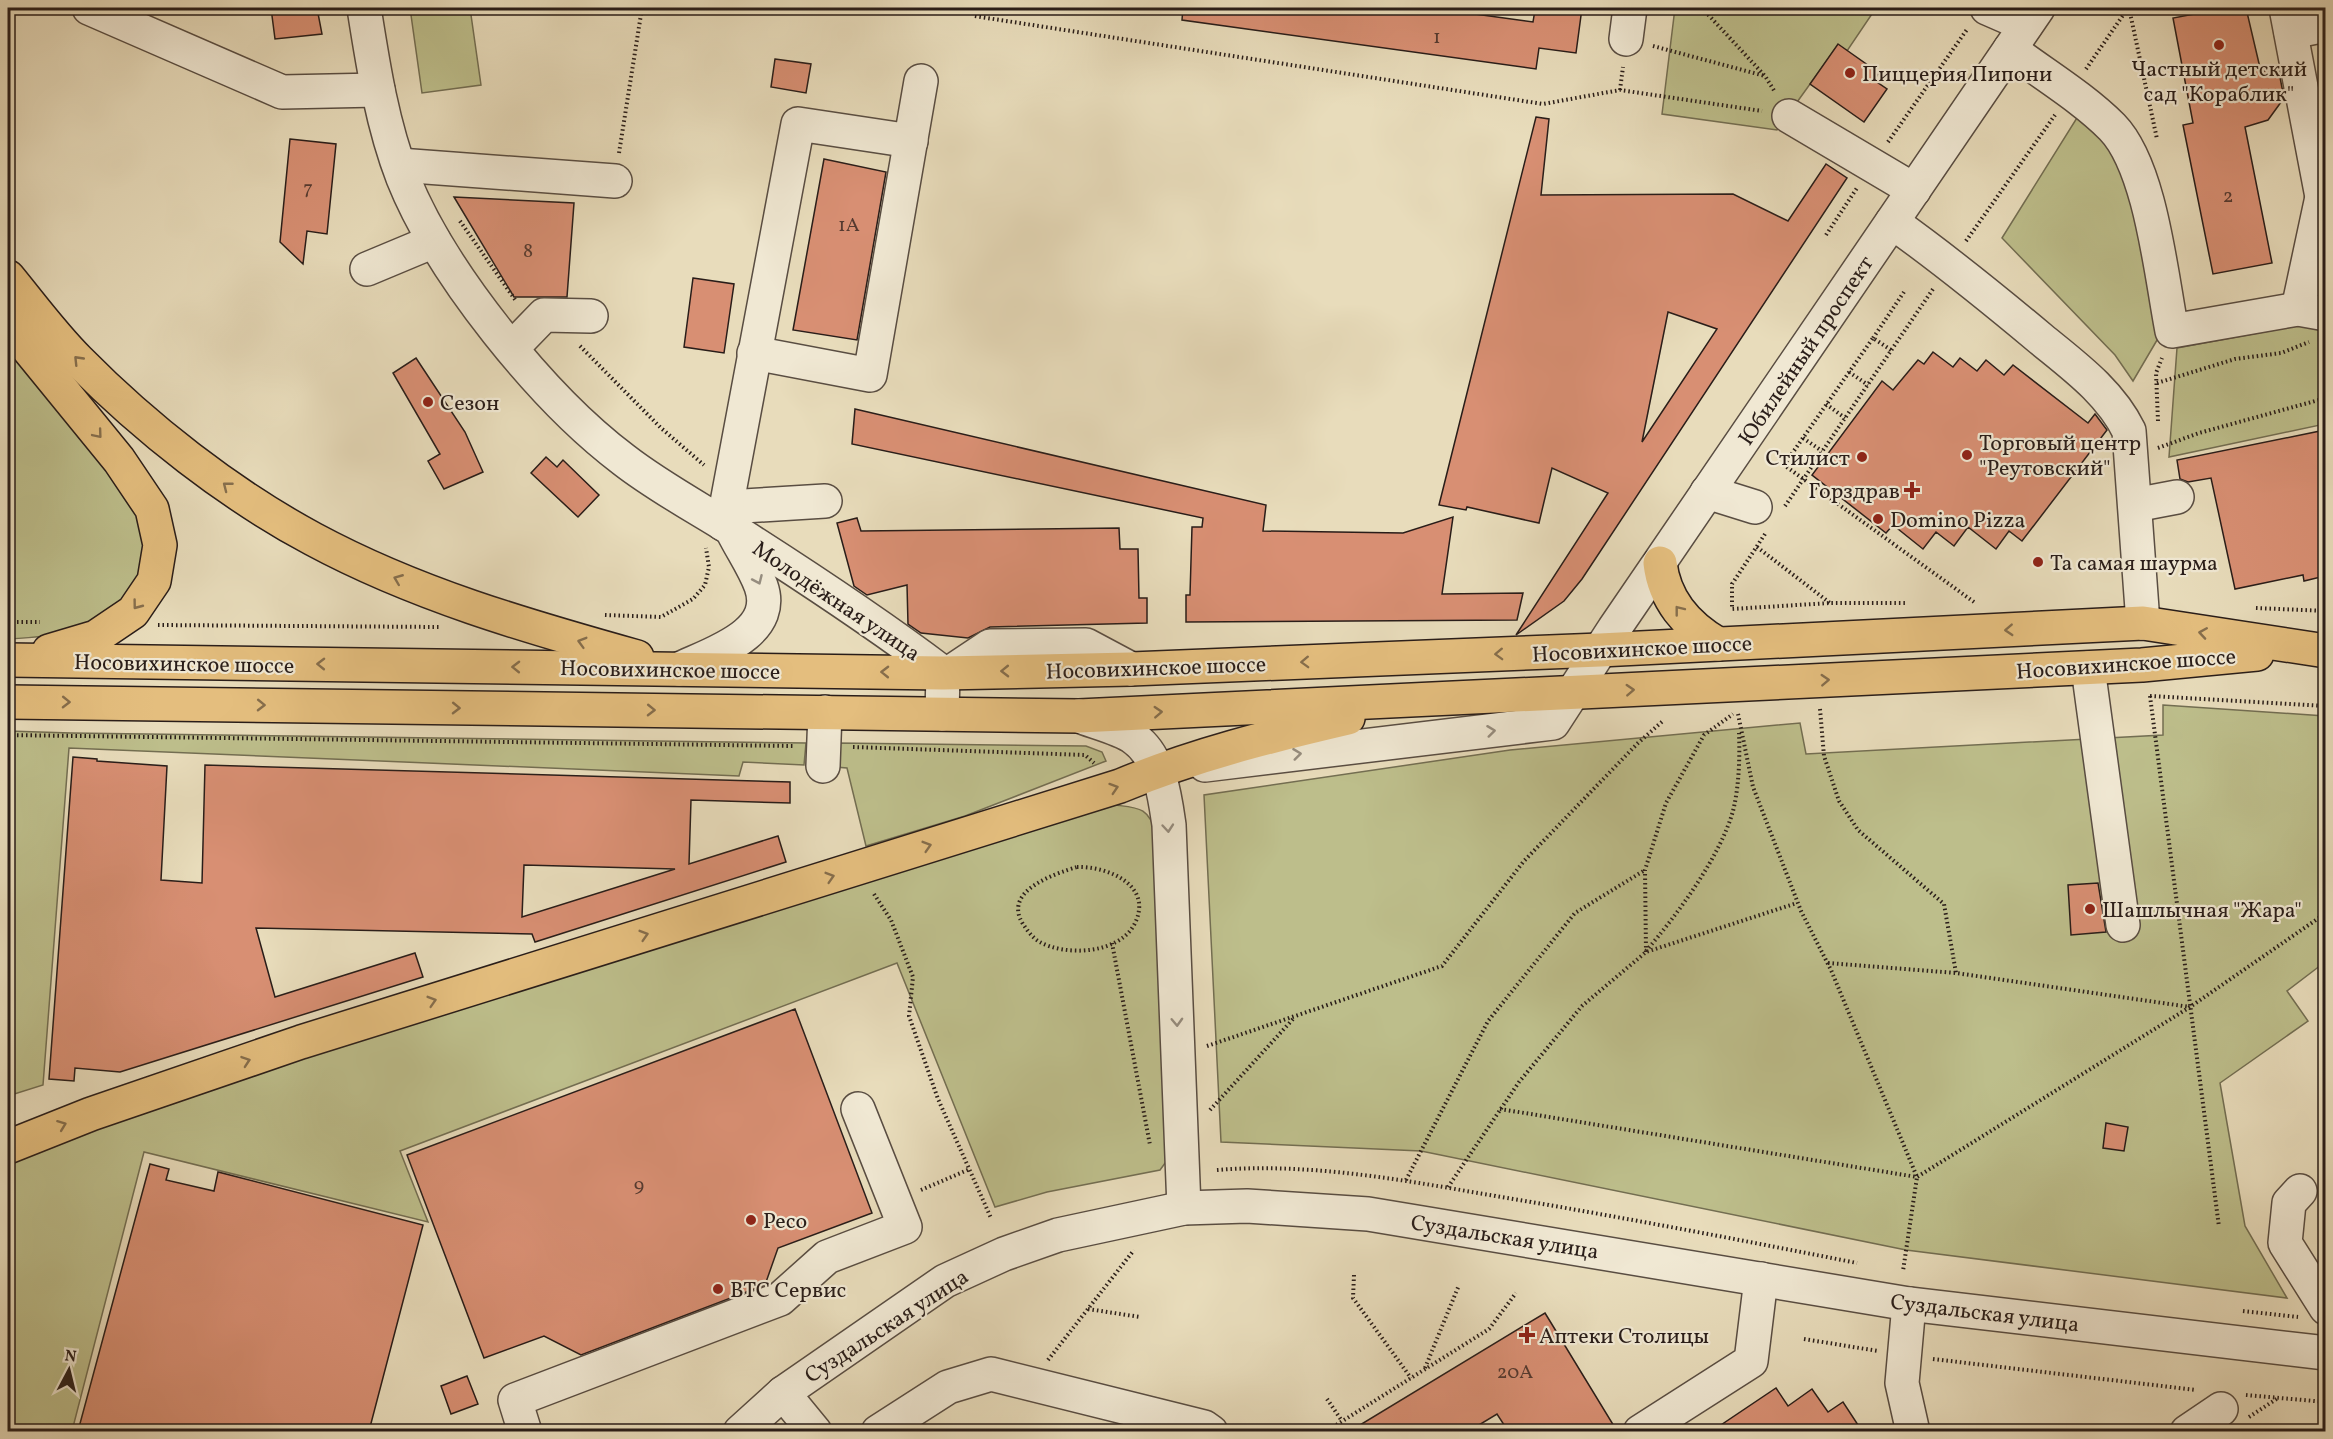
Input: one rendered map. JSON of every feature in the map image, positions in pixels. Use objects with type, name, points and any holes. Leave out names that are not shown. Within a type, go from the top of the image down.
[{"type":"main road","points":[[8,277],[77,360],[142,419],[243,498],[313,539],[392,577],[483,612],[679,669]]},
{"type":"main road","points":[[8,324],[119,460],[152,508],[160,545],[154,581],[132,612],[96,637],[11,660]]},
{"type":"main road","points":[[1660,563],[1662,581],[1677,609],[1705,636],[1719,644]]},
{"type":"main road","name":"Носовихинское шоссе","points":[[11,660],[947,673],[1131,669],[1600,650],[2137,624],[2314,650]]},
{"type":"main road","name":"Носовихинское шоссе","points":[[8,702],[1079,716],[2088,668],[2314,650]]},
{"type":"main road","points":[[8,1147],[91,1114],[300,1042],[1120,786],[1156,771],[1261,738],[1435,699]]},
{"type":"street","points":[[89,8],[282,92],[378,90]]},
{"type":"street","name":"Молодёжная улица","points":[[364,8],[378,90],[399,165],[424,225],[512,348],[554,397],[624,461],[722,527],[849,603],[947,673]]},
{"type":"street","points":[[1981,13],[2025,27],[2070,93],[2113,128],[2135,162],[2146,198],[2172,331],[2314,320],[2324,197],[2289,20],[2325,25]]},
{"type":"street","name":"Юбилейный проспект","points":[[1156,771],[1553,723],[1571,692],[2025,27]]},
{"type":"street","points":[[754,353],[870,375],[921,81]]},
{"type":"street","points":[[825,501],[722,527],[798,124],[911,141]]},
{"type":"street","points":[[1798,131],[1872,166],[1914,190]]},
{"type":"street","points":[[399,165],[615,181]]},
{"type":"street","points":[[1892,222],[1950,264],[2098,387],[2123,418],[2157,500],[2139,571],[2137,624]]},
{"type":"street","points":[[367,269],[434,241]]},
{"type":"street","points":[[512,348],[543,304],[591,316]]},
{"type":"street","name":"Молодёжная улица","points":[[679,669],[740,640],[760,618],[763,602],[762,588],[722,527]]},
{"type":"street","points":[[2088,668],[2123,925]]},
{"type":"street","points":[[942,714],[947,673]]},
{"type":"street","points":[[823,756],[825,712]]},
{"type":"street","points":[[1079,716],[1135,738],[1148,753],[1164,791],[1169,825],[1184,1208]]},
{"type":"street","points":[[525,1431],[515,1400],[780,1299],[827,1257],[906,1227],[858,1109]]},
{"type":"street","points":[[2300,1191],[2289,1203],[2285,1243],[2314,1312]]},
{"type":"street","name":"Суздальская улица","points":[[740,1431],[783,1393],[945,1281],[984,1263],[1058,1235],[1184,1208],[1257,1206],[1368,1214],[1761,1279],[1911,1288],[2323,1356]]},
{"type":"street","points":[[1640,1431],[1751,1361],[1761,1279]]},
{"type":"street","points":[[1911,1288],[1902,1383],[1913,1431]]},
{"type":"street","points":[[878,1431],[948,1387],[991,1374],[1204,1427],[1211,1431]]},
{"type":"street","points":[[783,1393],[815,1431]]},
{"type":"street","points":[[2187,1431],[2227,1404]]},
{"type":"path","points":[[615,181],[642,8]]},
{"type":"path","points":[[975,8],[974,16],[1543,104],[1620,90],[1798,131]]},
{"type":"path","points":[[1702,8],[1765,76],[1798,131]]},
{"type":"path","points":[[1950,264],[2128,8]]},
{"type":"path","points":[[1826,235],[1981,13]]},
{"type":"path","points":[[1620,90],[1628,23],[1765,76]]},
{"type":"path","points":[[1904,292],[1784,465],[1975,603]]},
{"type":"path","points":[[1781,512],[1922,305]]},
{"type":"path","points":[[2157,383],[2235,359],[2281,353],[2314,320]]},
{"type":"path","points":[[2158,426],[2156,373],[2172,331]]},
{"type":"path","points":[[1874,338],[1891,350]]},
{"type":"path","points":[[1849,372],[1868,385]]},
{"type":"path","points":[[2159,447],[2199,433],[2325,398]]},
{"type":"path","points":[[1826,405],[1845,418]]},
{"type":"path","points":[[2157,500],[2158,437]]},
{"type":"path","points":[[1803,438],[1822,451]]},
{"type":"path","points":[[598,614],[661,617],[693,600],[705,585],[722,527]]},
{"type":"path","points":[[1757,547],[1830,603],[1732,609],[1732,584],[1769,529]]},
{"type":"path","points":[[8,622],[44,622]]},
{"type":"path","points":[[115,624],[442,627]]},
{"type":"path","points":[[2150,696],[2219,1227]]},
{"type":"path","points":[[1820,709],[1824,756],[1839,801],[1858,830],[1944,904],[1956,973]]},
{"type":"path","points":[[1646,952],[1645,870],[1666,803],[1704,735],[1737,711],[1753,787],[1797,903],[1827,963],[1917,1177],[1903,1271],[1911,1288]]},
{"type":"path","points":[[1204,1048],[1442,966],[1524,861],[1638,743],[1664,720]]},
{"type":"path","points":[[1448,1187],[1500,1108],[1582,1005],[1646,952],[1681,911],[1726,829],[1734,809],[1740,746],[1739,720]]},
{"type":"path","points":[[8,735],[823,756],[1085,755],[1120,786]]},
{"type":"path","points":[[1077,867],[1107,871],[1134,887],[1138,898],[1138,916],[1133,927],[1125,937],[1112,944],[1078,951],[1038,941],[1018,915],[1019,904],[1026,892],[1051,875],[1077,867]]},
{"type":"path","points":[[857,868],[891,920],[913,977],[909,1016],[938,1100],[991,1218]]},
{"type":"path","points":[[1406,1180],[1488,1021],[1575,913],[1645,870]]},
{"type":"path","points":[[1646,952],[1797,903]]},
{"type":"path","points":[[1500,1108],[1917,1177],[2190,1007],[2325,913]]},
{"type":"path","points":[[1112,944],[1151,1152]]},
{"type":"path","points":[[1827,963],[1956,973],[2190,1007]]},
{"type":"path","points":[[1207,1113],[1295,1016]]},
{"type":"path","points":[[1217,1170],[1264,1167],[1406,1180],[1865,1264]]},
{"type":"path","points":[[895,1201],[969,1169]]},
{"type":"path","points":[[1029,1383],[1136,1248]]},
{"type":"path","points":[[1895,1270],[1903,1271]]},
{"type":"path","points":[[1354,1275],[1353,1298],[1411,1378]]},
{"type":"path","points":[[1425,1369],[1459,1285]]},
{"type":"path","points":[[1325,1431],[1489,1329],[1516,1293]]},
{"type":"path","points":[[1088,1309],[1140,1317]]},
{"type":"path","points":[[2232,1310],[2314,1312]]},
{"type":"path","points":[[1804,1339],[2227,1404],[2278,1398],[2325,1402]]},
{"type":"path","points":[[2227,1404],[2278,1398]]},
{"type":"path","points":[[1327,1400],[1342,1421]]},
{"type":"green space","points":[[410,8],[470,8],[481,85],[422,93]]},
{"type":"green space","points":[[1675,8],[1876,8],[1847,51],[1838,45],[1777,130],[1662,114]]},
{"type":"green space","points":[[2080,113],[2125,158],[2160,335],[2133,381],[2115,355],[2002,238]]},
{"type":"green space","points":[[2313,323],[2325,338],[2325,424],[2169,457],[2177,348]]},
{"type":"green space","points":[[8,343],[141,515],[146,535],[147,553],[132,590],[107,615],[92,623],[60,633],[8,639]]},
{"type":"green space","points":[[2163,705],[2325,716],[2325,962],[2287,991],[2308,1021],[2220,1083],[2245,1226],[2287,1298],[1906,1250],[1421,1151],[1221,1142],[1204,795],[1510,750],[1800,723],[1806,754],[2163,735]]},
{"type":"green space","points":[[8,731],[806,743],[804,765],[743,762],[739,776],[69,748],[43,1085],[8,1096]]},
{"type":"green space","points":[[837,743],[1086,746],[1102,752],[1106,761],[965,816],[866,846],[847,768],[835,767]]},
{"type":"green space","points":[[1115,805],[1142,810],[1150,818],[1156,833],[1171,1155],[1160,1170],[1047,1192],[995,1207],[897,963],[400,1151],[428,1222],[144,1152],[72,1431],[8,1432],[8,1161],[306,1054]]},
{"type":"building","points":[[271,8],[317,8],[322,34],[275,39]]},
{"type":"building","points":[[1183,8],[1431,8],[1533,22],[1535,10],[1582,8],[1576,53],[1539,48],[1536,69],[1182,20]]},
{"type":"building","points":[[2226,8],[2246,8],[2261,72],[2278,67],[2284,98],[2268,120],[2245,127],[2272,263],[2213,274],[2183,125],[2193,123],[2173,18]]},
{"type":"building","points":[[1838,44],[1879,73],[1874,80],[1887,89],[1864,122],[1810,84]]},
{"type":"building","points":[[775,59],[811,64],[806,93],[771,87]]},
{"type":"building","points":[[1536,117],[1549,119],[1541,195],[1733,194],[1788,221],[1826,164],[1847,178],[1582,579],[1564,601],[1516,635],[1608,493],[1552,468],[1539,523],[1467,507],[1466,510],[1439,505]],"holes":[[[1668,312],[1717,329],[1642,442]]]},
{"type":"building","points":[[290,139],[336,144],[327,234],[307,231],[303,264],[280,242]]},
{"type":"building","points":[[824,159],[886,172],[857,340],[793,330]]},
{"type":"building","points":[[454,197],[574,203],[567,297],[514,297]]},
{"type":"building","points":[[693,278],[734,284],[724,353],[684,347]]},
{"type":"building","name":"Торговый центр \"Реутовский\"","points":[[1933,352],[1953,367],[1960,358],[1977,371],[1986,360],[2004,375],[2013,365],[2088,423],[2095,414],[2107,430],[2022,541],[2009,531],[1996,549],[1968,527],[1954,546],[1936,532],[1923,549],[1893,525],[1886,533],[1812,475],[1882,381],[1893,390],[1918,360],[1924,364]]},
{"type":"building","name":"Сезон","points":[[416,358],[465,432],[483,472],[444,489],[428,461],[440,454],[393,373]]},
{"type":"building","points":[[855,409],[1266,505],[1263,531],[1403,533],[1453,517],[1442,594],[1523,593],[1517,620],[1186,622],[1186,595],[1190,595],[1192,527],[1202,527],[1203,518],[852,444]]},
{"type":"building","points":[[2325,430],[2325,576],[2304,581],[2303,575],[2235,589],[2211,478],[2188,482],[2180,479],[2177,460]]},
{"type":"building","points":[[546,457],[557,467],[563,460],[599,495],[578,517],[531,473]]},
{"type":"building","points":[[857,518],[861,531],[1119,528],[1120,549],[1138,549],[1139,598],[1147,598],[1147,623],[990,627],[968,638],[921,633],[908,624],[907,585],[867,595],[854,586],[837,523]]},
{"type":"building","points":[[73,757],[167,766],[161,880],[202,883],[205,765],[790,782],[790,803],[691,800],[689,864],[778,836],[786,862],[535,942],[532,934],[256,928],[275,997],[415,953],[423,977],[120,1072],[75,1068],[74,1081],[49,1079]],"holes":[[[524,865],[675,869],[522,917]]]},
{"type":"building","name":"Шашлычная \"Жара\"","points":[[2098,883],[2106,932],[2071,935],[2068,885]]},
{"type":"building","points":[[795,1009],[872,1213],[778,1248],[765,1285],[581,1355],[544,1336],[484,1358],[407,1155]]},
{"type":"building","points":[[2106,1123],[2128,1127],[2124,1151],[2103,1148]]},
{"type":"building","points":[[150,1164],[169,1169],[166,1180],[214,1191],[218,1172],[423,1225],[369,1431],[78,1431]]},
{"type":"building","points":[[1545,1313],[1617,1431],[1508,1431],[1497,1414],[1469,1431],[1350,1431]]},
{"type":"building","points":[[467,1376],[478,1404],[451,1414],[441,1386]]},
{"type":"building","points":[[1776,1388],[1788,1406],[1812,1389],[1828,1412],[1843,1402],[1862,1431],[1712,1431]]},
{"type":"place","name":"Частный детский сад \"Кораблик\"","points":[[2219,45]]},
{"type":"place","name":"Пиццерия Пипони","points":[[1850,73]]},
{"type":"place","name":"Сезон","points":[[428,402]]},
{"type":"place","name":"Торговый центр \"Реутовский\"","points":[[1967,455]]},
{"type":"place","name":"Стилист","points":[[1862,457]]},
{"type":"place","name":"Горздрав","points":[[1912,490]]},
{"type":"place","name":"Domino Pizza","points":[[1878,519]]},
{"type":"place","name":"Та самая шаурма","points":[[2038,562]]},
{"type":"place","name":"Шашлычная \"Жара\"","points":[[2090,909]]},
{"type":"place","name":"Ресо","points":[[751,1220]]},
{"type":"place","name":"ВТС Сервис","points":[[718,1289]]},
{"type":"place","name":"Аптеки Столицы","points":[[1527,1335]]}]
